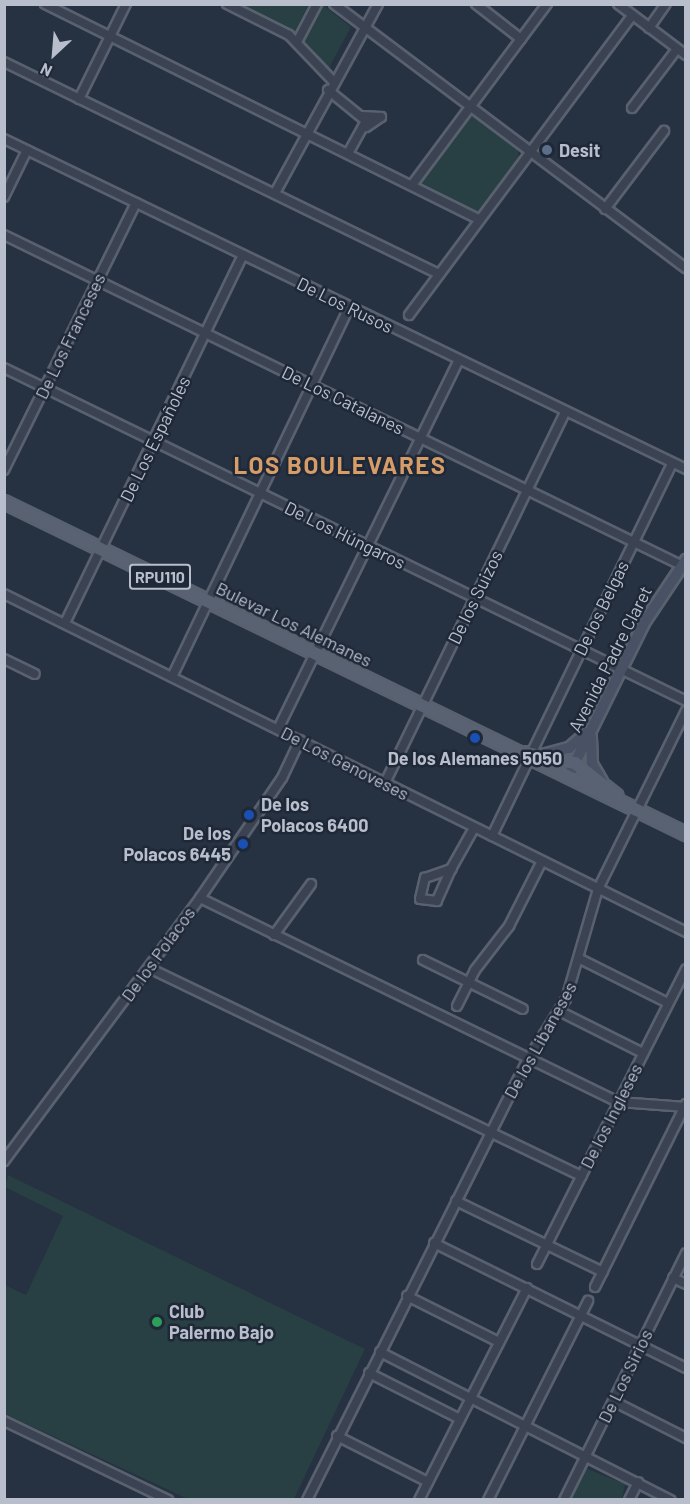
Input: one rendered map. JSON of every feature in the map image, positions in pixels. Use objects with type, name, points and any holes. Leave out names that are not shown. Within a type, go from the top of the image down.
[{"type":"main road","name":"Bulevar Los Alemanes","points":[[4,502],[503,746],[532,756],[575,763],[637,811]]},
{"type":"main road","name":"Avenida Padre Claret","points":[[568,777],[621,669],[683,563]]},
{"type":"main road","points":[[532,756],[573,746],[598,716]]},
{"type":"main road","points":[[598,716],[590,753],[608,789]]},
{"type":"main road","name":"Bulevar Los Alemanes","points":[[532,756],[568,777],[686,834]]},
{"type":"street","points":[[45,4],[479,219]]},
{"type":"street","points":[[79,99],[126,4]]},
{"type":"street","points":[[227,4],[297,42],[333,81]]},
{"type":"street","points":[[297,42],[317,4]]},
{"type":"street","points":[[334,4],[686,268]]},
{"type":"street","points":[[275,193],[362,25],[378,4]]},
{"type":"street","points":[[476,4],[521,39]]},
{"type":"street","points":[[412,185],[547,4]]},
{"type":"street","points":[[618,4],[686,55]]},
{"type":"street","points":[[649,28],[666,4]]},
{"type":"street","points":[[409,315],[529,151],[632,16]]},
{"type":"street","points":[[632,108],[677,49]]},
{"type":"street","points":[[4,62],[439,274]]},
{"type":"street","points":[[328,90],[362,116],[366,127]]},
{"type":"street","points":[[348,153],[366,127],[381,117],[362,116]]},
{"type":"street","points":[[605,209],[664,131]]},
{"type":"street","name":"De Los Rusos","points":[[4,139],[686,469]]},
{"type":"street","points":[[4,197],[27,150]]},
{"type":"street","name":"De Los Franceses","points":[[4,470],[136,203]]},
{"type":"street","name":"De Los Catalanes","points":[[4,235],[633,542],[683,563]]},
{"type":"street","name":"De Los Españoles","points":[[65,623],[243,255]]},
{"type":"street","points":[[172,677],[349,307]]},
{"type":"street","points":[[278,729],[459,360]]},
{"type":"street","name":"De Los Húngaros","points":[[4,369],[686,701]]},
{"type":"street","name":"De los Suizos","points":[[385,783],[565,412]]},
{"type":"street","name":"De los Belgas","points":[[492,836],[672,463]]},
{"type":"street","name":"De Los Genoveses","points":[[4,594],[686,932]]},
{"type":"street","points":[[4,659],[35,674]]},
{"type":"street","name":"De los Libaneses","points":[[307,1500],[407,1296],[527,1061],[559,1011],[582,960],[598,889],[686,711]]},
{"type":"street","name":"De los Polacos","points":[[4,1161],[200,898],[282,778],[300,740]]},
{"type":"street","points":[[451,869],[428,875],[417,893],[420,899],[437,901],[451,869],[474,828]]},
{"type":"street","points":[[457,1006],[469,983],[509,926],[542,861]]},
{"type":"street","points":[[274,935],[311,884]]},
{"type":"street","points":[[200,898],[527,1061],[619,1102],[685,1106],[595,1287]]},
{"type":"street","points":[[423,960],[523,1009]]},
{"type":"street","points":[[582,960],[668,1003]]},
{"type":"street","points":[[149,968],[582,1176]]},
{"type":"street","name":"De los Ingleses","points":[[537,1264],[686,969]]},
{"type":"street","points":[[559,1011],[643,1053]]},
{"type":"street","points":[[456,1201],[603,1272]]},
{"type":"street","points":[[434,1243],[686,1368]]},
{"type":"street","name":"De Los Sirios","points":[[565,1499],[686,1253]]},
{"type":"street","points":[[673,1278],[686,1284]]},
{"type":"street","points":[[419,1500],[527,1288]]},
{"type":"street","points":[[407,1296],[499,1342]]},
{"type":"street","points":[[488,1500],[588,1301]]},
{"type":"street","points":[[380,1352],[671,1500]]},
{"type":"street","points":[[369,1373],[460,1419]]},
{"type":"street","points":[[613,1401],[686,1438]]},
{"type":"street","points":[[4,1421],[168,1500]]},
{"type":"street","points":[[337,1436],[428,1482]]},
{"type":"street","points":[[629,1500],[638,1482]]},
{"type":"green space","points":[[240,5],[308,5],[295,31]]},
{"type":"green space","points":[[323,5],[351,27],[329,68],[304,41]]},
{"type":"green space","points":[[472,116],[518,148],[518,159],[480,211],[473,213],[421,187],[420,181]]},
{"type":"green space","name":"Club Palermo Bajo","points":[[8,1175],[365,1349],[294,1499],[188,1499],[5,1414],[5,1285],[26,1295],[63,1216],[5,1187]]},
{"type":"green space","points":[[585,1468],[625,1484],[622,1499],[574,1499],[571,1494]]},
{"type":"place","name":"Desit","points":[[547,150]]},
{"type":"place","name":"De los Alemanes 5050","points":[[475,738]]},
{"type":"place","name":"De los Polacos 6400","points":[[249,815]]},
{"type":"place","name":"De los Polacos 6445","points":[[243,844]]},
{"type":"place","name":"Club Palermo Bajo","points":[[157,1322]]},
{"type":"district","name":"LOS BOULEVARES","points":[[340,465]]}]
